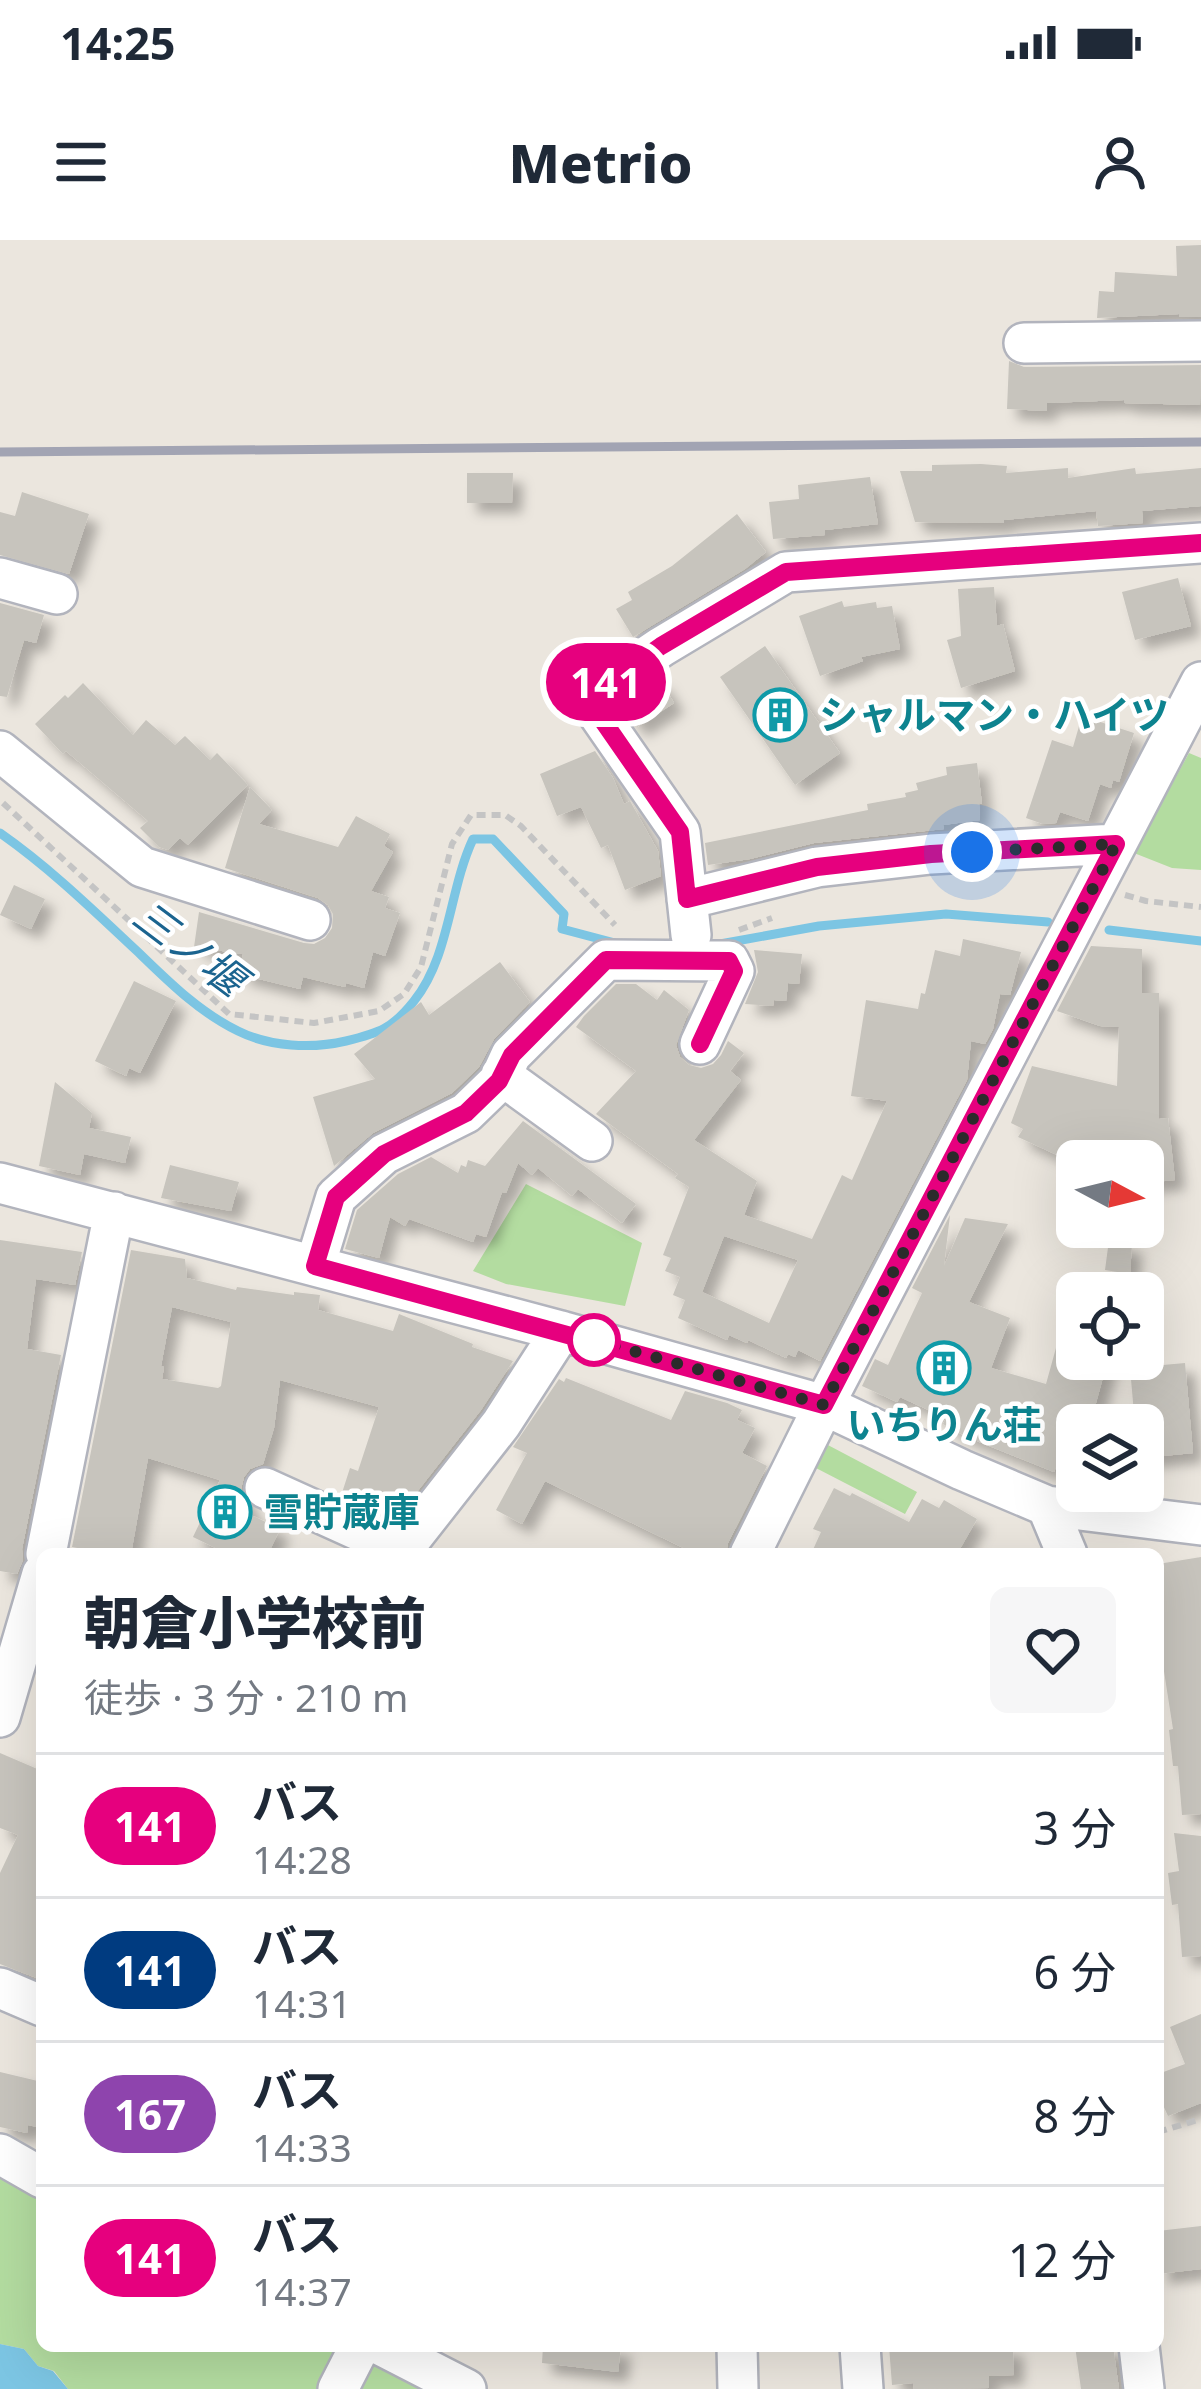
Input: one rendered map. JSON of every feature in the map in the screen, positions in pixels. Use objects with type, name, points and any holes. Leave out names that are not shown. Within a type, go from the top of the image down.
[{"type":"street","points":[[1024,343],[1201,341]]},
{"type":"street","points":[[1116,844],[931,854],[817,867],[689,917],[680,832],[583,692],[621,674],[786,572],[1201,543]]},
{"type":"street","points":[[0,578],[57,594]]},
{"type":"street","points":[[753,1548],[1201,682]]},
{"type":"street","points":[[0,752],[142,867],[310,920]]},
{"type":"street","points":[[315,1266],[336,1197],[384,1154],[466,1113],[501,1076],[512,1055],[606,960],[729,961],[734,971],[700,1044]]},
{"type":"street","points":[[501,1076],[592,1142]]},
{"type":"street","points":[[0,1183],[824,1405],[1047,1506],[1201,1526]]},
{"type":"street","points":[[47,1548],[114,1212]]},
{"type":"street","points":[[403,1548],[501,1424],[561,1331]]},
{"type":"street","points":[[266,1488],[392,1548]]},
{"type":"street","points":[[1047,1506],[1064,1548]]},
{"type":"street","points":[[0,1717],[36,1594]]},
{"type":"street","points":[[0,1988],[36,2003]]},
{"type":"street","points":[[0,2154],[36,2175]]},
{"type":"street","points":[[737,2352],[738,2389]]},
{"type":"street","points":[[860,2352],[862,2389]]},
{"type":"street","points":[[1140,2352],[1144,2389]]},
{"type":"street","points":[[358,2360],[466,2389]]},
{"type":"path","points":[[0,800],[229,1014],[314,1023],[379,1011],[404,994],[421,967],[452,844],[471,815],[506,815],[521,826],[620,930]]},
{"type":"path","points":[[1094,886],[1146,901],[1201,907]]},
{"type":"path","points":[[689,917],[721,936],[776,916]]},
{"type":"path","points":[[1164,2130],[1201,2119]]},
{"type":"green space","points":[[1189,753],[1201,758],[1201,870],[1172,868],[1134,853]]},
{"type":"green space","points":[[526,1184],[642,1243],[625,1306],[506,1284],[473,1271]]},
{"type":"green space","points":[[826,1444],[917,1492],[905,1514],[814,1467]]},
{"type":"green space","points":[[0,2154],[36,2175],[36,2352],[395,2352],[466,2389],[68,2389],[54,2371],[38,2366],[24,2349],[0,2344]]},
{"type":"water","points":[[0,2344],[24,2349],[68,2389],[0,2389]]},
{"type":"building","points":[[1201,245],[1201,317],[1097,318],[1099,291],[1114,292],[1115,272],[1177,276],[1176,246]]},
{"type":"building","points":[[1009,361],[1024,367],[1201,365],[1200,405],[1124,400],[1047,403],[1047,411],[1007,409]]},
{"type":"building","points":[[1007,466],[1006,473],[1068,468],[1068,478],[1135,468],[1136,474],[1201,468],[1201,506],[1142,511],[1143,523],[1098,526],[1096,511],[1004,523],[915,522],[900,471]]},
{"type":"building","points":[[467,473],[513,473],[512,503],[467,503]]},
{"type":"building","points":[[870,477],[878,524],[773,539],[769,502],[799,499],[798,485]]},
{"type":"building","points":[[22,492],[89,514],[69,574],[0,555],[0,512],[15,516]]},
{"type":"building","points":[[737,514],[766,552],[633,637],[616,609],[632,600],[628,592],[672,566]]},
{"type":"building","name":"シャルマン・ハイツ","points":[[1178,578],[1191,626],[1135,640],[1122,592]]},
{"type":"building","name":"シャルマン・ハイツ","points":[[994,587],[997,626],[1003,624],[1015,671],[961,688],[947,640],[961,636],[958,589]]},
{"type":"building","points":[[842,601],[844,607],[876,602],[877,608],[892,606],[900,649],[861,657],[863,661],[820,676],[799,616]]},
{"type":"building","points":[[0,603],[44,615],[36,643],[24,640],[7,697],[0,696]]},
{"type":"building","name":"シャルマン・ハイツ","points":[[765,646],[840,753],[795,785],[720,677]]},
{"type":"building","points":[[659,678],[674,703],[637,727],[619,702]]},
{"type":"building","points":[[83,683],[133,735],[146,720],[175,745],[185,736],[210,760],[217,753],[248,785],[188,845],[180,838],[168,850],[159,847],[140,828],[148,821],[66,751],[63,754],[35,724]]},
{"type":"building","points":[[1082,716],[1134,733],[1119,782],[1113,780],[1111,788],[1100,784],[1088,821],[1060,812],[1056,823],[1026,818],[1052,740],[1073,747]]},
{"type":"building","points":[[595,751],[624,804],[630,801],[658,851],[661,876],[625,890],[608,845],[601,848],[581,807],[557,816],[540,774]]},
{"type":"building","points":[[977,763],[980,820],[943,825],[944,829],[814,843],[708,865],[705,843],[868,810],[867,804],[906,797],[905,793],[918,790],[916,783],[947,775],[946,767]]},
{"type":"building","points":[[250,787],[272,810],[259,824],[338,847],[356,816],[390,834],[384,846],[393,852],[371,891],[389,897],[385,908],[400,913],[385,956],[373,952],[364,988],[303,977],[300,989],[238,974],[243,954],[194,947],[199,912],[304,943],[314,944],[332,928],[333,914],[318,898],[225,868]]},
{"type":"building","points":[[14,885],[45,899],[31,929],[0,915]]},
{"type":"building","points":[[963,939],[1021,952],[1010,995],[1000,994],[985,1044],[971,1041],[967,1080],[820,1361],[798,1350],[795,1357],[788,1354],[786,1358],[748,1340],[729,1335],[727,1340],[678,1318],[685,1300],[673,1295],[680,1277],[665,1271],[671,1258],[663,1255],[689,1187],[596,1114],[636,1071],[576,1027],[584,1016],[616,984],[636,984],[657,1000],[664,990],[689,1010],[676,1045],[689,1065],[713,1064],[728,1041],[744,1053],[730,1071],[741,1080],[694,1140],[757,1181],[744,1215],[812,1239],[842,1175],[852,1180],[887,1101],[851,1096],[866,1000],[918,1009],[935,950],[960,956]],"holes":[[[724,1236],[798,1260],[769,1323],[702,1292]]]},
{"type":"building","points":[[1091,946],[1142,949],[1142,993],[1159,993],[1159,1119],[1168,1118],[1175,1180],[1164,1181],[1164,1140],[1056,1140],[1056,1155],[1018,1137],[1023,1129],[1011,1123],[1032,1066],[1117,1086],[1119,1027],[1100,1026],[1057,1011]]},
{"type":"building","points":[[754,950],[802,954],[799,984],[788,983],[786,1001],[774,1000],[773,1006],[745,1004],[758,972]]},
{"type":"building","points":[[500,962],[530,1002],[494,1039],[479,1067],[452,1093],[373,1133],[334,1166],[313,1097],[375,1079],[354,1054],[421,1002],[429,1015]]},
{"type":"building","points":[[134,981],[176,1001],[140,1073],[129,1068],[126,1076],[95,1061]]},
{"type":"building","points":[[55,1082],[92,1113],[89,1128],[131,1137],[125,1163],[84,1154],[80,1175],[39,1166]]},
{"type":"building","points":[[523,1121],[636,1204],[622,1223],[578,1189],[572,1196],[538,1168],[532,1175],[518,1163],[486,1237],[476,1234],[473,1242],[409,1219],[405,1226],[390,1217],[379,1258],[345,1249],[357,1210],[398,1174],[431,1157],[458,1173],[468,1160],[485,1166]]},
{"type":"building","points":[[170,1165],[239,1182],[231,1211],[161,1198]]},
{"type":"building","points":[[950,1215],[944,1266],[965,1218],[1008,1224],[969,1302],[1010,1318],[991,1368],[1046,1384],[1056,1348],[1056,1380],[1102,1380],[1096,1404],[1056,1404],[1054,1472],[967,1437],[943,1424],[946,1418],[900,1397],[897,1402],[862,1386],[875,1359],[888,1365],[922,1293],[912,1288]]},
{"type":"building","points":[[0,1240],[82,1252],[75,1285],[36,1279],[27,1349],[61,1355],[17,1574],[0,1571]]},
{"type":"building","points":[[1108,1248],[1132,1248],[1130,1272],[1105,1270]]},
{"type":"building","points":[[131,1250],[185,1259],[187,1278],[236,1290],[320,1295],[318,1310],[393,1331],[399,1314],[513,1361],[395,1520],[341,1496],[350,1468],[358,1471],[379,1407],[280,1380],[274,1428],[263,1464],[250,1469],[241,1489],[251,1506],[249,1514],[280,1529],[271,1548],[216,1548],[193,1537],[220,1480],[148,1458],[132,1548],[72,1547]],"holes":[[[172,1307],[231,1322],[221,1386],[162,1379]]]},
{"type":"building","points":[[1185,1363],[1193,1453],[1164,1456],[1164,1404],[1133,1404],[1131,1380],[1164,1380],[1164,1365]]},
{"type":"building","points":[[566,1378],[671,1420],[685,1391],[742,1410],[737,1420],[755,1428],[742,1453],[767,1466],[727,1548],[684,1548],[545,1481],[522,1524],[496,1510],[527,1453],[513,1447],[559,1379],[564,1382]]},
{"type":"building","points":[[834,1488],[909,1522],[922,1499],[939,1508],[944,1500],[977,1519],[960,1548],[814,1548],[821,1532],[813,1529]]},
{"type":"building","points":[[1201,1557],[1201,1814],[1182,1815],[1178,1766],[1173,1766],[1164,1671],[1164,1563]]},
{"type":"building","points":[[0,1753],[36,1768],[36,1978],[0,1964],[0,1873],[18,1835],[0,1828]]},
{"type":"building","points":[[1174,1833],[1201,1836],[1201,1956],[1182,1957],[1178,1904],[1172,1905],[1168,1873],[1179,1871]]},
{"type":"building","points":[[1201,2014],[1201,2103],[1168,2116],[1164,2072],[1185,2064],[1170,2027]]},
{"type":"building","points":[[0,2072],[36,2081],[36,2127],[28,2125],[27,2133],[0,2127]]},
{"type":"building","points":[[1201,2226],[1201,2269],[1164,2273],[1164,2230]]},
{"type":"building","points":[[543,2352],[620,2352],[618,2372],[542,2363]]},
{"type":"building","points":[[889,2352],[1013,2352],[1014,2375],[989,2376],[989,2388],[892,2385]]},
{"type":"building","points":[[1076,2352],[1114,2352],[1119,2389],[1081,2389]]},
{"type":"waterway","name":"三ノ堰","points":[[0,833],[71,890],[197,1006],[238,1031],[277,1043],[333,1044],[384,1028],[399,1018],[435,964],[473,839],[493,839],[564,914],[562,929],[615,943]]},
{"type":"waterway","name":"三ノ堰","points":[[720,944],[819,926],[946,914],[1048,922]]},
{"type":"waterway","name":"三ノ堰","points":[[1109,930],[1201,941]]},
{"type":"railway","points":[[0,452],[1201,442]]},
{"type":"bus line","name":"141","points":[[700,1044],[734,971],[729,961],[606,960],[512,1055],[499,1081],[466,1113],[384,1154],[336,1197],[315,1266],[824,1405],[1116,844],[931,854],[817,867],[687,899],[680,832],[583,692],[621,674],[786,572],[1201,543]]},
{"type":"place","name":"シャルマン・ハイツ","points":[[780,715]]},
{"type":"place","name":"いちりん荘","points":[[944,1368]]},
{"type":"place","name":"雪貯蔵庫","points":[[225,1512]]},
{"type":"route","points":[[594,1340],[824,1405],[1116,844],[972,852]]}]
